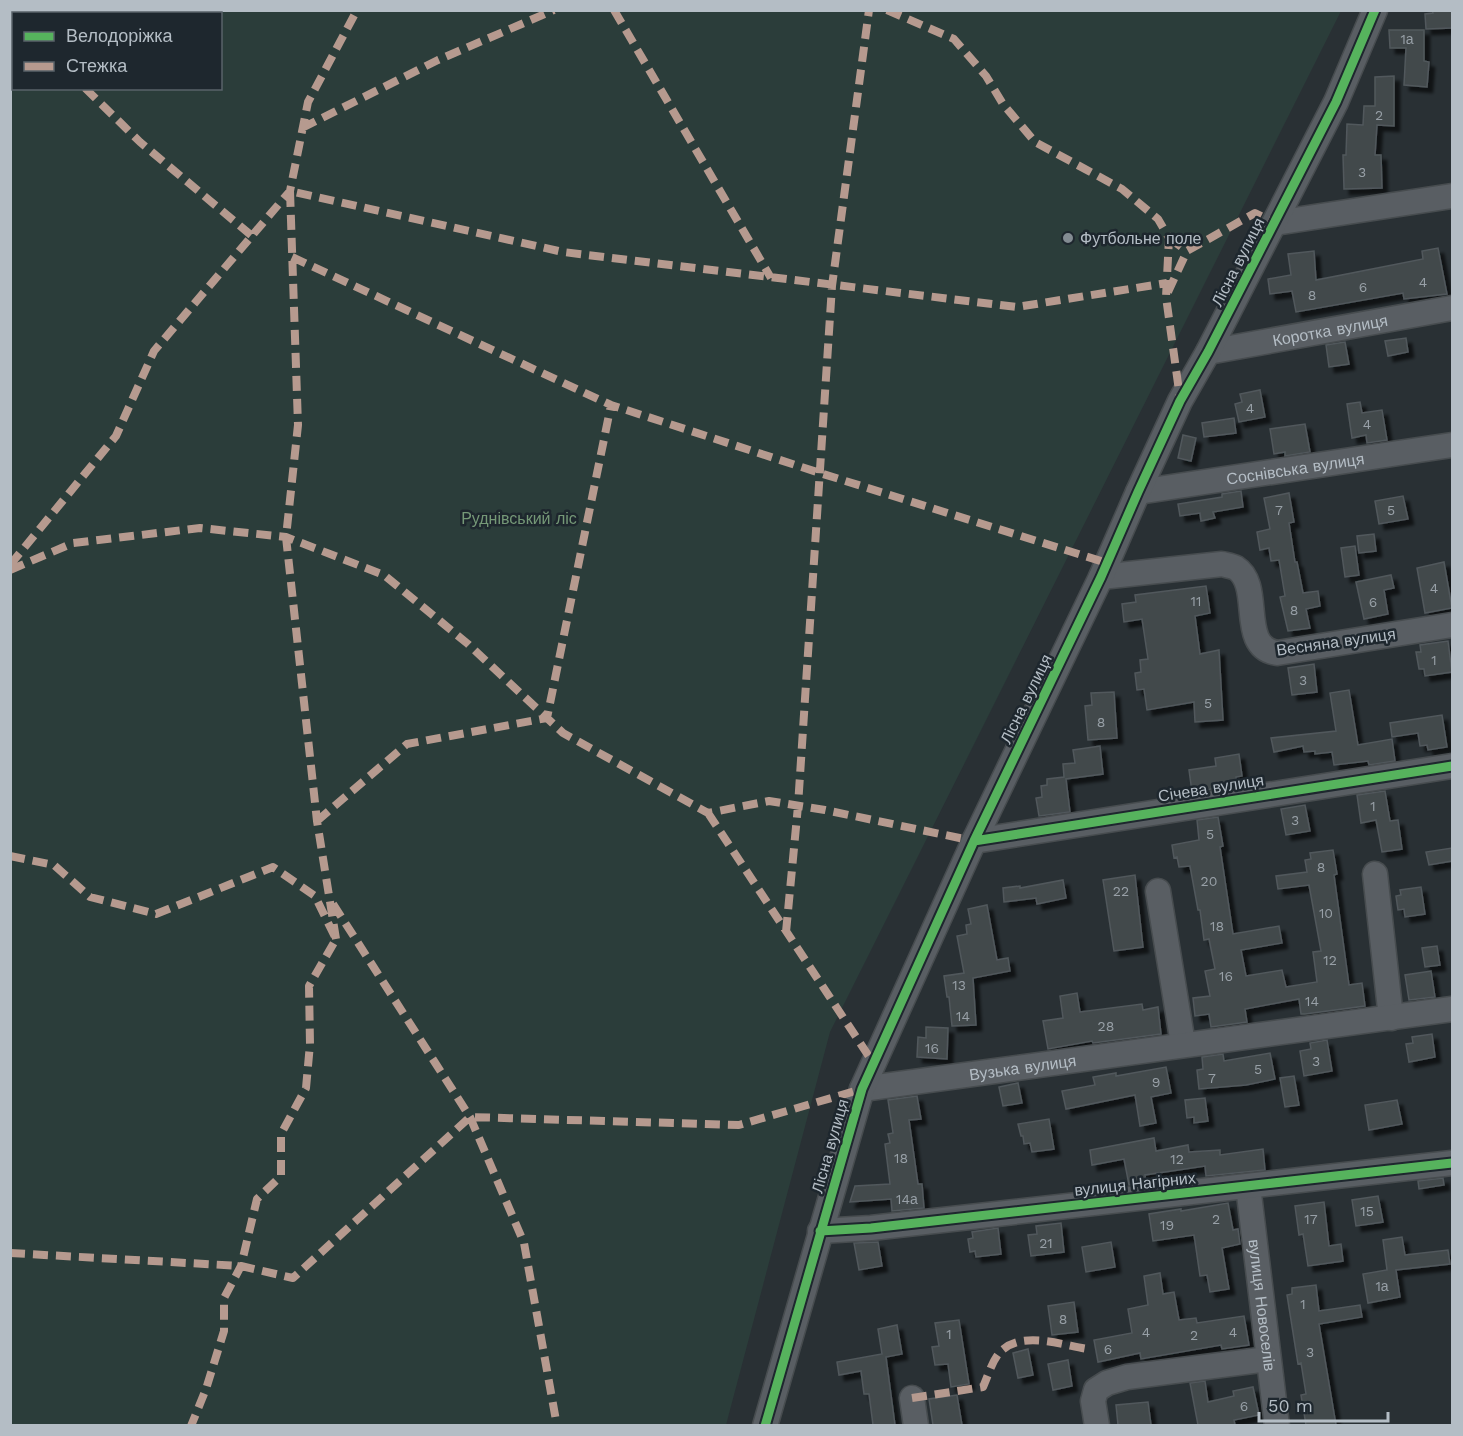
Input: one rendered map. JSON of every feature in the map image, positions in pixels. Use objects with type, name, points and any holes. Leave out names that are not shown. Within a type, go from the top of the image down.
[{"type":"street","name":"Лісна вулиця","points":[[765,1425],[862,1089],[974,841],[1101,577],[1180,401],[1208,352],[1336,102],[1375,10]]},
{"type":"street","points":[[1275,223],[1452,196]]},
{"type":"street","name":"Коротка вулиця","points":[[1208,352],[1452,308]]},
{"type":"street","name":"Соснівська вулиця","points":[[1138,492],[1452,445]]},
{"type":"street","name":"Весняна вулиця","points":[[1101,577],[1222,564],[1237,568],[1246,580],[1258,642],[1267,651],[1277,653],[1452,625]]},
{"type":"street","name":"Січева вулиця","points":[[974,841],[1452,766]]},
{"type":"street","points":[[1375,874],[1391,1017]]},
{"type":"street","points":[[1158,891],[1183,1044]]},
{"type":"street","name":"Вузька вулиця","points":[[862,1089],[1452,1009]]},
{"type":"street","name":"вулиця Нагірних","points":[[820,1231],[883,1227],[1452,1163]]},
{"type":"street","name":"вулиця Новоселів","points":[[1248,1186],[1277,1425]]},
{"type":"street","points":[[1097,1425],[1094,1401],[1096,1390],[1107,1383],[1127,1377],[1268,1359]]},
{"type":"street","points":[[912,1398],[916,1425]]},
{"type":"green space","name":"Руднівський ліс","points":[[10,11],[1341,11],[830,1032],[726,1425],[11,1425]]},
{"type":"building","points":[[1432,10],[1452,10],[1452,28],[1426,29],[1425,14],[1433,13]]},
{"type":"building","points":[[1389,30],[1424,30],[1424,61],[1429,62],[1427,87],[1404,85],[1406,48],[1390,48]]},
{"type":"building","points":[[1394,76],[1394,126],[1377,125],[1375,155],[1381,155],[1382,188],[1344,189],[1343,155],[1346,155],[1347,124],[1363,125],[1364,106],[1375,106],[1375,77]]},
{"type":"building","points":[[1438,248],[1447,294],[1404,299],[1403,293],[1296,312],[1292,291],[1270,294],[1268,279],[1291,275],[1288,254],[1314,251],[1316,280],[1423,259],[1422,251]]},
{"type":"building","points":[[1406,338],[1408,352],[1388,356],[1385,341]]},
{"type":"building","points":[[1345,342],[1349,364],[1329,367],[1326,345]]},
{"type":"building","points":[[1260,390],[1265,417],[1239,422],[1235,404],[1242,402],[1240,394]]},
{"type":"building","points":[[1360,402],[1362,413],[1382,410],[1387,440],[1367,443],[1366,435],[1352,438],[1347,404]]},
{"type":"building","points":[[1234,418],[1236,433],[1204,437],[1202,423]]},
{"type":"building","points":[[1305,424],[1310,452],[1285,456],[1285,452],[1274,454],[1270,429]]},
{"type":"building","points":[[1183,435],[1196,438],[1191,461],[1178,458]]},
{"type":"building","points":[[1241,491],[1243,507],[1213,512],[1215,518],[1201,521],[1200,513],[1180,516],[1178,504],[1222,497],[1222,494]]},
{"type":"building","points":[[1289,493],[1294,522],[1289,523],[1303,593],[1318,591],[1320,606],[1306,609],[1310,628],[1288,631],[1280,597],[1285,596],[1279,560],[1271,561],[1269,548],[1260,550],[1257,532],[1270,529],[1264,498]]},
{"type":"building","points":[[1403,496],[1408,519],[1379,524],[1375,501]]},
{"type":"building","points":[[1374,534],[1376,551],[1359,553],[1357,536]]},
{"type":"building","points":[[1355,546],[1359,575],[1345,577],[1341,548]]},
{"type":"building","points":[[1444,562],[1452,608],[1425,613],[1417,568]]},
{"type":"building","points":[[1391,575],[1394,588],[1384,590],[1388,614],[1364,619],[1356,582]]},
{"type":"building","points":[[1206,586],[1210,613],[1195,616],[1200,654],[1219,650],[1223,720],[1195,722],[1194,702],[1147,710],[1144,689],[1137,690],[1135,673],[1141,672],[1140,660],[1148,659],[1142,619],[1124,622],[1122,604],[1136,602],[1135,595]]},
{"type":"building","points":[[1448,641],[1452,672],[1425,676],[1424,669],[1419,669],[1416,652],[1421,652],[1420,645]]},
{"type":"building","points":[[1314,664],[1317,692],[1292,695],[1288,668]]},
{"type":"building","points":[[1349,690],[1358,745],[1392,739],[1395,761],[1369,765],[1368,761],[1334,765],[1332,752],[1315,754],[1315,751],[1304,752],[1303,746],[1274,752],[1271,738],[1336,731],[1330,693]]},
{"type":"building","points":[[1114,692],[1117,738],[1088,740],[1085,706],[1092,705],[1091,693]]},
{"type":"building","points":[[1442,715],[1447,747],[1428,750],[1427,745],[1420,746],[1418,733],[1392,737],[1390,723]]},
{"type":"building","points":[[1100,746],[1103,774],[1066,779],[1070,812],[1039,816],[1036,798],[1042,797],[1041,786],[1047,785],[1047,779],[1064,777],[1063,764],[1075,763],[1073,750]]},
{"type":"building","points":[[1239,754],[1242,776],[1236,777],[1237,785],[1192,792],[1189,770],[1216,766],[1215,758]]},
{"type":"building","points":[[1385,791],[1390,821],[1398,820],[1402,849],[1382,852],[1376,820],[1361,823],[1357,795]]},
{"type":"building","points":[[1305,805],[1310,831],[1286,835],[1281,809]]},
{"type":"building","points":[[1218,817],[1223,846],[1220,847],[1233,934],[1279,926],[1282,943],[1241,950],[1246,976],[1282,970],[1286,987],[1317,982],[1313,952],[1321,951],[1309,885],[1278,889],[1276,876],[1307,872],[1305,860],[1311,859],[1310,853],[1333,850],[1337,874],[1334,875],[1349,985],[1362,983],[1365,1006],[1301,1014],[1299,999],[1245,1009],[1247,1022],[1211,1027],[1209,1014],[1195,1016],[1193,998],[1210,996],[1205,971],[1215,969],[1209,939],[1204,940],[1190,866],[1179,867],[1177,857],[1174,858],[1172,845],[1199,840],[1197,820]]},
{"type":"building","points":[[1452,848],[1452,861],[1429,865],[1426,852]]},
{"type":"building","points":[[1135,875],[1143,947],[1114,951],[1103,880]]},
{"type":"building","points":[[1063,880],[1066,898],[1037,904],[1036,898],[1004,902],[1003,888],[1020,886],[1020,888]]},
{"type":"building","points":[[1421,887],[1425,914],[1405,917],[1404,909],[1398,910],[1396,896],[1401,895],[1400,890]]},
{"type":"building","points":[[987,905],[997,960],[1008,958],[1010,971],[973,978],[976,1025],[952,1026],[944,976],[964,973],[957,936],[967,934],[966,925],[971,924],[968,909]]},
{"type":"building","points":[[1437,946],[1440,965],[1425,967],[1422,948]]},
{"type":"building","points":[[1431,971],[1435,997],[1409,1000],[1405,975]]},
{"type":"building","points":[[1077,993],[1080,1012],[1142,1004],[1143,1010],[1158,1007],[1161,1034],[1093,1043],[1092,1041],[1048,1049],[1043,1021],[1063,1018],[1060,996]]},
{"type":"building","points":[[926,1027],[948,1028],[947,1059],[917,1057],[918,1037],[926,1038]]},
{"type":"building","points":[[1432,1034],[1435,1057],[1409,1062],[1406,1044],[1413,1043],[1412,1037]]},
{"type":"building","points":[[1327,1040],[1332,1071],[1304,1076],[1300,1051],[1311,1049],[1310,1043]]},
{"type":"building","points":[[1270,1053],[1275,1079],[1246,1085],[1199,1089],[1197,1070],[1203,1069],[1202,1057],[1223,1054],[1224,1061]]},
{"type":"building","points":[[1166,1067],[1171,1093],[1151,1097],[1156,1123],[1140,1126],[1135,1095],[1066,1109],[1062,1091],[1095,1085],[1093,1077],[1116,1073],[1116,1076]]},
{"type":"building","points":[[1294,1076],[1299,1105],[1285,1107],[1280,1078]]},
{"type":"building","points":[[1018,1083],[1022,1103],[1003,1106],[999,1087]]},
{"type":"building","points":[[917,1096],[921,1119],[909,1120],[918,1184],[922,1184],[924,1208],[892,1211],[891,1199],[850,1202],[855,1186],[890,1184],[885,1144],[890,1143],[888,1134],[893,1133],[888,1100]]},
{"type":"building","points":[[1205,1098],[1208,1121],[1194,1123],[1194,1117],[1187,1118],[1185,1100]]},
{"type":"building","points":[[1397,1100],[1402,1124],[1369,1130],[1365,1105]]},
{"type":"building","points":[[1049,1119],[1054,1149],[1032,1152],[1030,1143],[1024,1144],[1018,1124]]},
{"type":"building","points":[[1154,1138],[1156,1151],[1188,1145],[1189,1152],[1220,1150],[1220,1155],[1263,1149],[1265,1170],[1206,1176],[1205,1166],[1145,1175],[1146,1183],[1129,1185],[1124,1159],[1092,1165],[1090,1150]]},
{"type":"building","points":[[1443,1178],[1444,1185],[1419,1189],[1418,1181]]},
{"type":"building","points":[[1378,1196],[1383,1222],[1356,1226],[1352,1200]]},
{"type":"building","points":[[1324,1202],[1329,1246],[1341,1244],[1343,1261],[1308,1266],[1303,1234],[1299,1235],[1295,1206]]},
{"type":"building","points":[[1228,1203],[1233,1230],[1238,1229],[1240,1244],[1222,1248],[1229,1289],[1210,1292],[1207,1275],[1200,1276],[1194,1235],[1153,1241],[1149,1214]]},
{"type":"building","points":[[1061,1223],[1064,1252],[1031,1256],[1028,1235],[1037,1234],[1036,1226]]},
{"type":"building","points":[[998,1228],[1001,1254],[976,1257],[975,1251],[970,1252],[968,1239],[973,1238],[972,1232]]},
{"type":"building","points":[[1402,1237],[1405,1255],[1448,1250],[1450,1264],[1396,1270],[1400,1297],[1368,1303],[1363,1274],[1387,1270],[1383,1240]]},
{"type":"building","points":[[878,1242],[882,1266],[859,1270],[854,1243]]},
{"type":"building","points":[[1111,1242],[1115,1267],[1086,1272],[1082,1247]]},
{"type":"building","points":[[1160,1273],[1163,1294],[1174,1292],[1179,1320],[1196,1318],[1197,1323],[1244,1316],[1249,1345],[1222,1349],[1221,1345],[1141,1359],[1140,1353],[1098,1362],[1094,1340],[1132,1333],[1128,1309],[1148,1305],[1144,1276]]},
{"type":"building","points":[[1316,1285],[1319,1311],[1360,1305],[1362,1317],[1319,1324],[1336,1425],[1306,1425],[1301,1395],[1306,1394],[1301,1363],[1298,1364],[1287,1295],[1292,1294],[1292,1288]]},
{"type":"building","points":[[1074,1302],[1078,1332],[1052,1335],[1048,1306]]},
{"type":"building","points":[[959,1320],[969,1384],[951,1387],[948,1364],[935,1365],[932,1347],[939,1346],[935,1323]]},
{"type":"building","points":[[897,1325],[902,1354],[886,1357],[895,1425],[873,1425],[869,1394],[864,1394],[861,1371],[839,1375],[837,1362],[882,1354],[878,1329]]},
{"type":"building","points":[[1028,1349],[1033,1375],[1018,1378],[1013,1353]]},
{"type":"building","points":[[1068,1360],[1072,1386],[1053,1390],[1048,1364]]},
{"type":"building","points":[[1205,1381],[1208,1402],[1234,1396],[1233,1391],[1253,1387],[1259,1415],[1234,1420],[1235,1425],[1198,1425],[1190,1383]]},
{"type":"building","points":[[957,1395],[962,1425],[933,1425],[929,1399]]},
{"type":"building","points":[[1148,1402],[1151,1425],[1118,1425],[1116,1405]]},
{"type":"marked path","points":[[10,565],[116,436],[154,351],[290,191],[308,102],[357,10]]},
{"type":"marked path","points":[[302,128],[438,60],[554,10]]},
{"type":"marked path","points":[[614,10],[771,278]]},
{"type":"marked path","points":[[786,932],[798,806],[832,286],[869,10]]},
{"type":"marked path","points":[[887,10],[954,39],[986,76],[1003,104],[1035,142],[1122,189],[1158,219],[1169,238],[1166,297],[1180,398]]},
{"type":"marked path","points":[[87,90],[140,142],[252,236]]},
{"type":"marked path","points":[[336,939],[317,821],[286,537],[298,425],[290,191],[563,252],[1017,307],[1167,283]]},
{"type":"marked path","points":[[1169,238],[1187,251],[1255,213],[1275,223]]},
{"type":"marked path","points":[[1168,292],[1187,251]]},
{"type":"marked path","points":[[292,257],[611,405],[1107,563]]},
{"type":"marked path","points":[[317,821],[407,744],[547,718],[611,405]]},
{"type":"marked path","points":[[10,570],[73,543],[200,528],[286,537],[384,575],[468,644],[563,733],[708,813],[769,801],[825,810],[974,841]]},
{"type":"marked path","points":[[708,813],[874,1064]]},
{"type":"marked path","points":[[10,856],[54,865],[90,897],[156,914],[273,867],[315,896],[336,939],[309,986],[310,1044],[306,1088],[281,1134],[281,1176],[257,1199],[241,1266],[224,1298],[224,1331],[206,1389],[191,1426]]},
{"type":"marked path","points":[[333,904],[470,1117],[524,1243],[557,1426]]},
{"type":"marked path","points":[[10,1253],[241,1266],[293,1278],[470,1117],[739,1125],[862,1089]]},
{"type":"marked path","points":[[912,1398],[983,1387],[992,1364],[1000,1352],[1009,1345],[1019,1342],[1030,1340],[1054,1342],[1088,1349]]},
{"type":"cycle path","points":[[765,1426],[862,1089],[974,841],[1101,577],[1180,401],[1208,352],[1336,102],[1375,10]]},
{"type":"cycle path","points":[[974,841],[1452,766]]},
{"type":"cycle path","points":[[820,1231],[871,1228],[1452,1163]]},
{"type":"place","name":"Футбольне поле","points":[[1068,238]]}]
